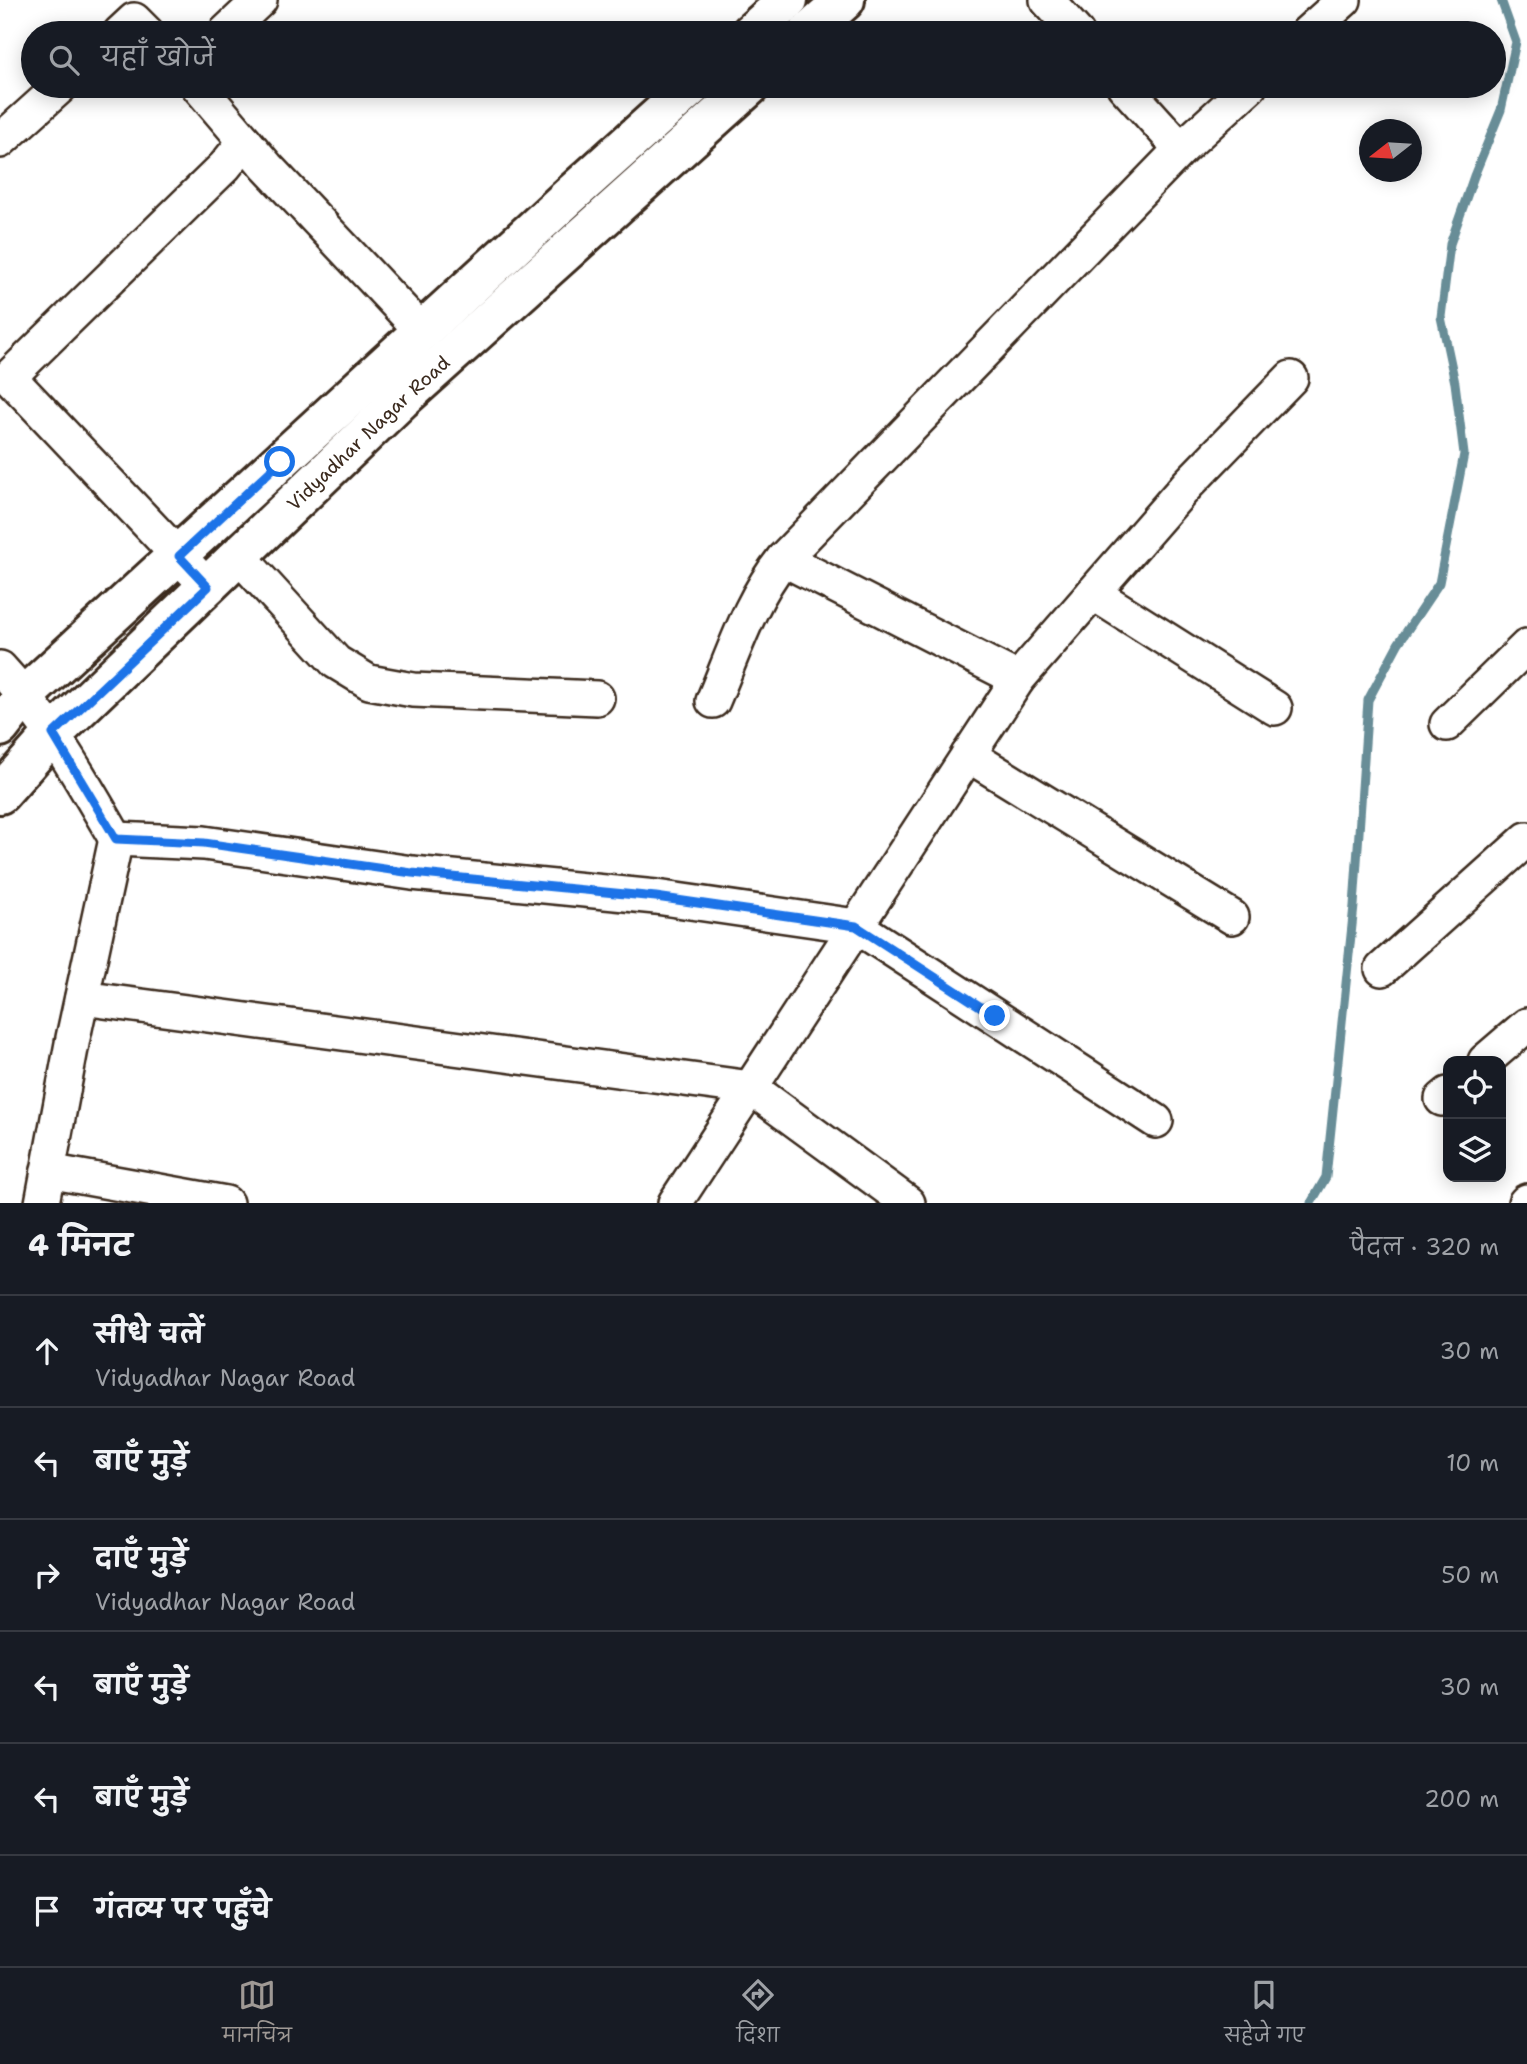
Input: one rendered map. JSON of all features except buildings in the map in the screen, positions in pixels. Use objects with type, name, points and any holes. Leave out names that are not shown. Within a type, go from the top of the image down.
[{"type":"main road","points":[[764,21],[788,0]]},
{"type":"main road","points":[[821,21],[845,0]]},
{"type":"main road","name":"Vidyadhar Nagar Road","points":[[0,727],[26,695],[679,98]]},
{"type":"main road","name":"Vidyadhar Nagar Road","points":[[0,794],[53,734],[401,400],[737,98]]},
{"type":"street","points":[[1047,0],[1066,21]]},
{"type":"street","points":[[1320,21],[1344,0]]},
{"type":"street","points":[[0,141],[48,98]]},
{"type":"street","points":[[208,98],[422,331]]},
{"type":"street","points":[[1135,98],[1181,149]]},
{"type":"street","points":[[713,701],[754,604],[766,581],[783,559],[1181,149],[1237,98]]},
{"type":"street","points":[[208,587],[5,372],[225,166],[245,141]]},
{"type":"street","points":[[676,1203],[1018,679],[1188,484],[1291,378]]},
{"type":"street","points":[[240,557],[335,662],[369,682],[413,690],[597,698]]},
{"type":"street","points":[[783,559],[1018,679]]},
{"type":"street","points":[[1093,593],[1275,708]]},
{"type":"street","points":[[1447,724],[1527,646]]},
{"type":"street","points":[[0,668],[26,695],[53,734],[116,839],[45,1187],[226,1203]]},
{"type":"street","points":[[968,755],[1232,917]]},
{"type":"street","points":[[116,839],[204,843],[412,873],[656,897],[856,926],[1156,1121]]},
{"type":"street","points":[[1382,969],[1527,839]]},
{"type":"street","points":[[82,998],[751,1088],[908,1203]]},
{"type":"street","points":[[1491,1056],[1527,1025]]},
{"type":"waterway","points":[[1501,0],[1516,42],[1506,87]]},
{"type":"waterway","points":[[1311,1203],[1326,1177],[1354,906],[1368,700],[1398,644],[1439,583],[1464,454],[1455,383],[1441,317],[1450,244],[1504,98]]},
{"type":"route","points":[[280,462],[179,556],[208,587],[53,734],[116,839],[204,843],[412,873],[656,897],[856,926],[995,1016]]}]
